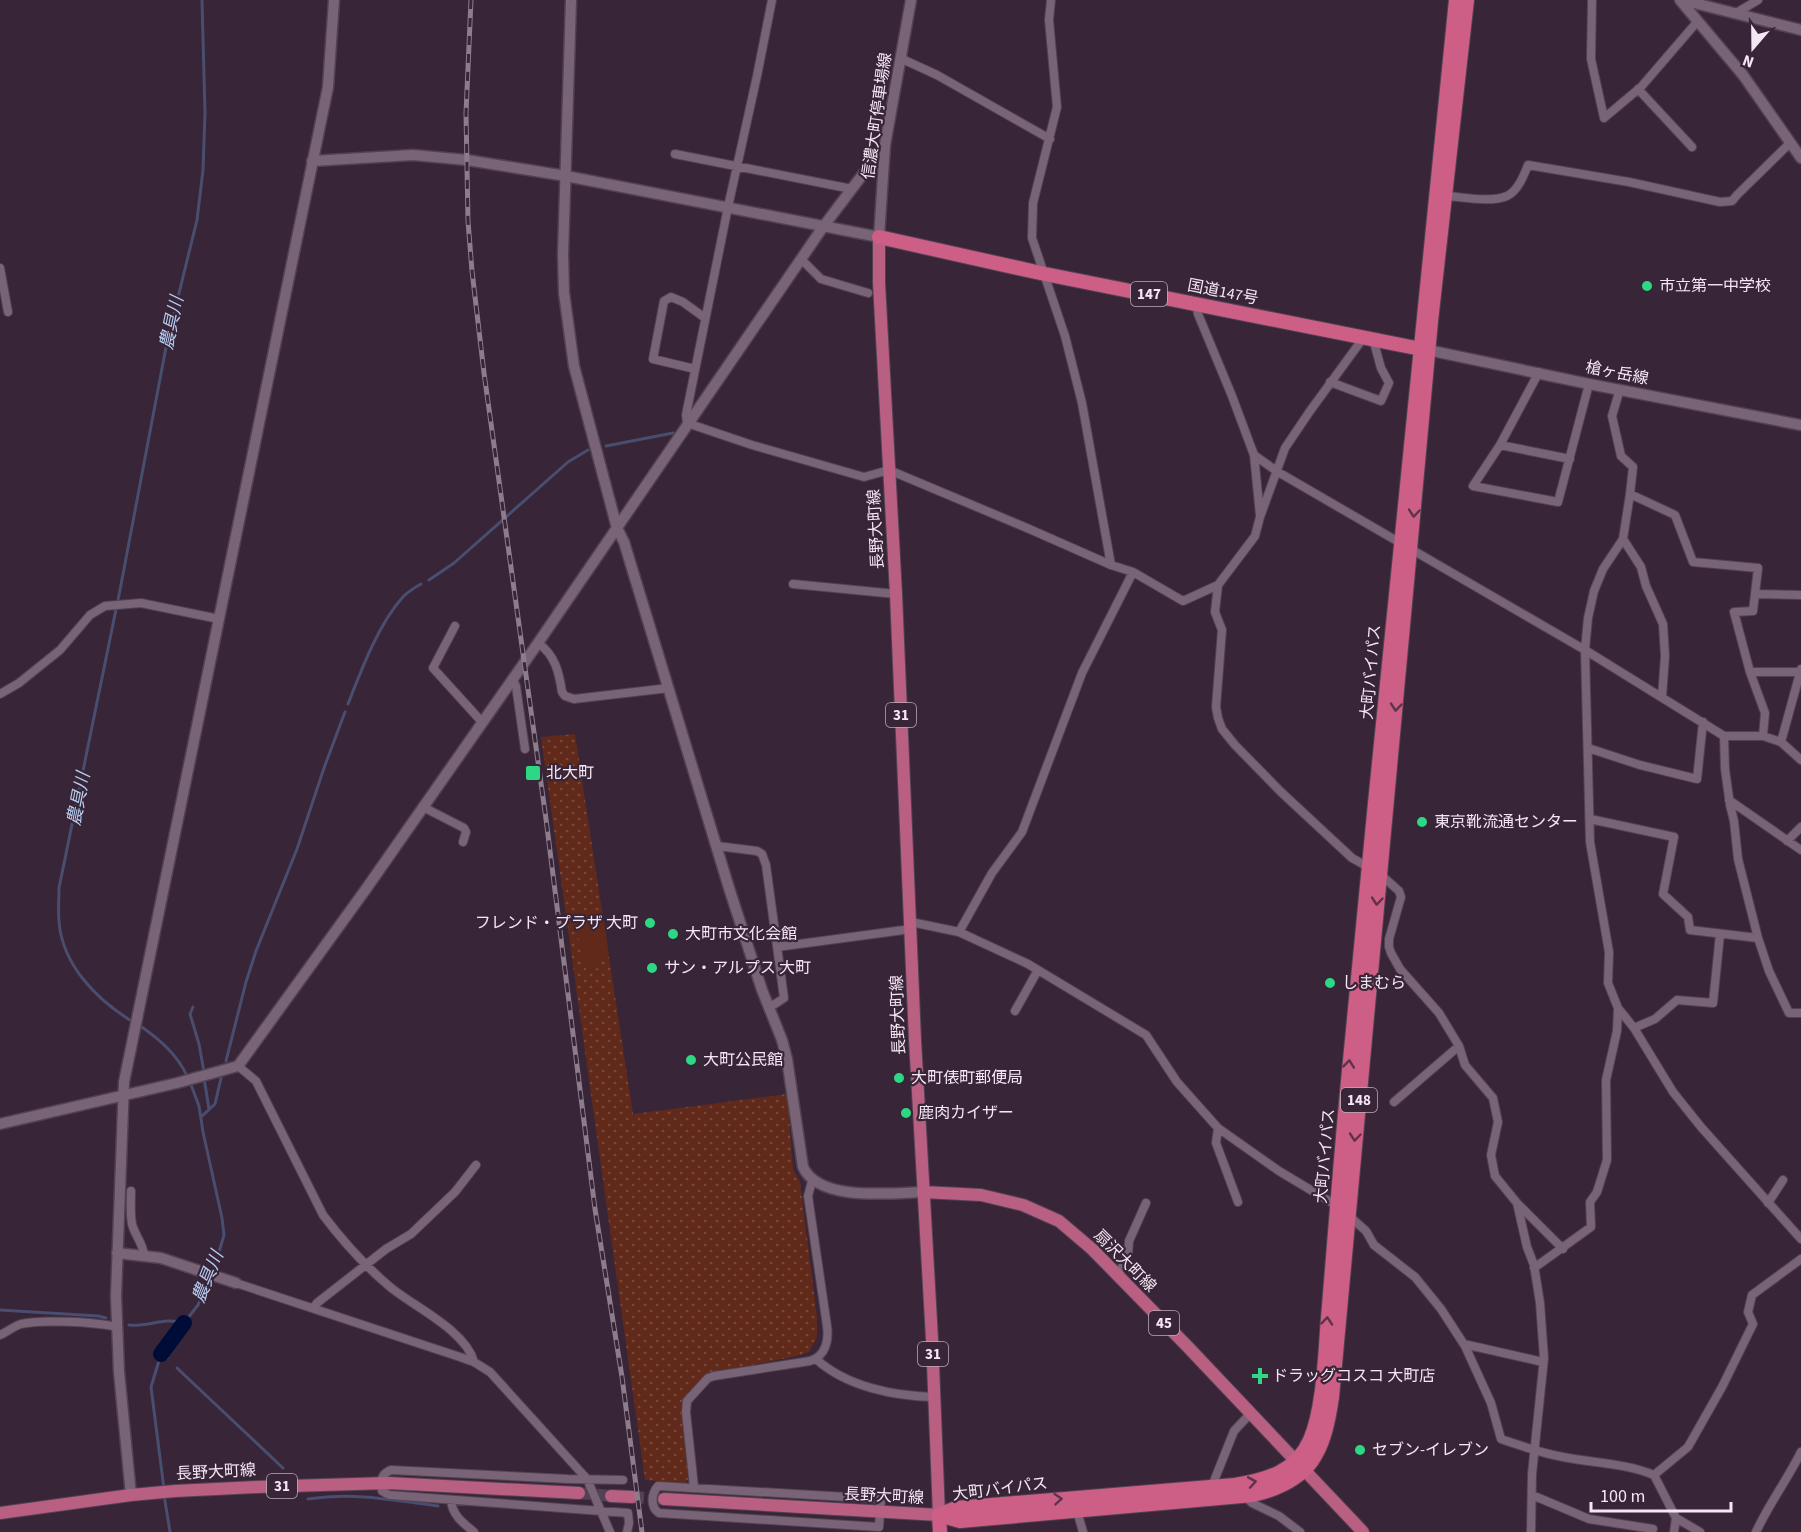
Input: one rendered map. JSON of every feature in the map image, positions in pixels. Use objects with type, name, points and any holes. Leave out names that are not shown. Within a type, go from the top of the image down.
[{"type":"highway","points":[[1424,349],[1456,0]]},
{"type":"highway","points":[[1424,349],[1446,196],[1467,0]]},
{"type":"highway","name":"国道147号","points":[[879,237],[1045,274],[1424,349]]},
{"type":"highway","name":"大町バイパス","points":[[939,1515],[956,1508],[1262,1480],[1300,1466],[1319,1450],[1329,1416],[1343,1210],[1424,349]]},
{"type":"highway","name":"大町バイパス","points":[[939,1515],[960,1521],[1245,1496],[1271,1491],[1297,1478],[1300,1466]]},
{"type":"highway","points":[[939,1515],[940,1532]]},
{"type":"main road","name":"長野大町線","points":[[664,1499],[939,1515],[896,594],[879,283],[879,237]]},
{"type":"main road","name":"扇沢大町線","points":[[923,1192],[981,1195],[1023,1205],[1059,1221],[1118,1275],[1363,1532]]},
{"type":"main road","name":"長野大町線","points":[[0,1513],[175,1491],[381,1484],[579,1493]]},
{"type":"main road","points":[[612,1496],[632,1497]]},
{"type":"street","points":[[131,1495],[117,1327],[117,1253],[126,1063],[328,87],[334,0]]},
{"type":"street","points":[[571,0],[563,254],[564,293],[573,366],[617,528],[624,542],[768,1006],[782,1040],[787,1059],[803,1167],[812,1181],[830,1188],[859,1194],[923,1192]]},
{"type":"street","points":[[687,423],[686,415],[705,318],[772,0]]},
{"type":"street","name":"信濃大町停車場線","points":[[879,237],[885,145],[911,0]]},
{"type":"street","points":[[1051,0],[1049,20],[1057,107],[1033,203],[1032,238],[1065,336],[1082,403],[1111,565]]},
{"type":"street","points":[[1592,0],[1591,58],[1604,118],[1638,89],[1697,22]]},
{"type":"street","points":[[1681,0],[1801,30]]},
{"type":"street","points":[[1681,0],[1743,75],[1801,158]]},
{"type":"street","points":[[1736,13],[1758,0]]},
{"type":"street","points":[[900,58],[937,75],[1050,139]]},
{"type":"street","points":[[1638,89],[1692,147]]},
{"type":"street","points":[[1446,196],[1488,199],[1508,195],[1521,182],[1528,165],[1629,182],[1720,201],[1732,201],[1790,142]]},
{"type":"street","points":[[0,1124],[182,1082],[238,1066],[538,643],[801,258],[885,145]]},
{"type":"street","points":[[675,154],[852,189]]},
{"type":"street","points":[[312,161],[384,156],[440,157],[566,176],[879,237]]},
{"type":"street","points":[[801,258],[821,279],[868,293]]},
{"type":"street","points":[[0,268],[8,312]]},
{"type":"street","points":[[695,369],[652,359],[664,301],[671,297],[683,302],[705,318]]},
{"type":"street","points":[[1196,303],[1198,314],[1254,454],[1260,517]]},
{"type":"street","points":[[687,423],[752,445],[864,477],[889,470],[1111,565],[1133,572],[1183,601],[1218,585],[1255,536],[1285,448],[1330,382],[1368,338],[1389,383],[1381,400],[1330,382]]},
{"type":"street","name":"槍ヶ岳線","points":[[1424,349],[1589,384],[1801,424]]},
{"type":"street","points":[[1539,372],[1500,445],[1473,486],[1558,502],[1589,384]]},
{"type":"street","points":[[1620,389],[1612,416],[1621,456],[1632,467],[1630,494],[1623,539],[1603,568],[1594,591],[1588,618],[1585,650],[1590,842],[1609,952],[1608,983],[1618,1008],[1634,1028],[1673,1092],[1701,1127],[1801,1239]]},
{"type":"street","points":[[1500,445],[1570,459]]},
{"type":"street","points":[[1254,454],[1278,472],[1585,650],[1724,736],[1763,736],[1781,742],[1801,760]]},
{"type":"street","points":[[1630,494],[1675,515],[1694,562],[1758,568],[1753,611],[1734,612],[1750,672],[1765,713],[1763,736]]},
{"type":"street","points":[[1623,539],[1641,567],[1646,586],[1663,624],[1665,656],[1662,697]]},
{"type":"street","points":[[959,932],[992,873],[1022,832],[1082,673],[1133,572]]},
{"type":"street","points":[[793,584],[896,594]]},
{"type":"street","points":[[1218,585],[1215,612],[1221,630],[1216,707],[1222,729],[1281,792],[1352,858],[1374,870],[1399,891],[1401,897],[1389,939],[1391,953],[1400,969],[1439,1012],[1459,1046],[1465,1065],[1494,1098],[1498,1122],[1491,1155],[1495,1176],[1517,1203],[1563,1249]]},
{"type":"street","points":[[1755,594],[1801,595]]},
{"type":"street","points":[[0,694],[19,683],[60,650],[90,615],[105,606],[141,603],[219,619]]},
{"type":"street","points":[[455,626],[433,668],[482,722]]},
{"type":"street","points":[[538,643],[556,663],[562,692],[568,697],[574,699],[669,687]]},
{"type":"street","points":[[1750,672],[1801,671],[1781,742]]},
{"type":"street","points":[[512,679],[516,686],[525,749]]},
{"type":"street","points":[[1588,748],[1640,765],[1697,779],[1703,722]]},
{"type":"street","points":[[1724,736],[1725,769],[1738,859],[1758,938],[1769,971],[1789,1013],[1801,1013]]},
{"type":"street","points":[[1729,800],[1801,850]]},
{"type":"street","points":[[423,807],[464,828],[466,832],[463,842]]},
{"type":"street","points":[[1590,819],[1674,837],[1663,894],[1688,917],[1690,930],[1758,938]]},
{"type":"street","points":[[1787,841],[1801,827]]},
{"type":"street","points":[[717,846],[757,850],[762,854],[784,998],[768,1006]]},
{"type":"street","points":[[777,947],[911,925],[959,932],[1038,970],[1146,1035],[1177,1082],[1218,1128],[1343,1210],[1366,1231],[1374,1245],[1415,1277],[1441,1309],[1464,1344],[1491,1403],[1501,1439],[1533,1451],[1564,1458],[1636,1468],[1654,1474],[1676,1518],[1700,1532]]},
{"type":"street","points":[[1634,1028],[1655,1020],[1677,1000],[1713,1003],[1720,934]]},
{"type":"street","points":[[1016,1011],[1038,970]]},
{"type":"street","points":[[1534,1268],[1591,1227],[1590,1202],[1597,1192],[1607,1160],[1606,1080],[1617,1031],[1618,1008]]},
{"type":"street","points":[[1394,1102],[1459,1046]]},
{"type":"street","points":[[238,1066],[256,1081],[323,1215],[344,1242],[390,1287],[428,1311],[457,1337],[474,1362]]},
{"type":"street","points":[[1218,1128],[1216,1143],[1238,1202]]},
{"type":"street","points":[[313,1308],[387,1249],[411,1234],[455,1192],[476,1165]]},
{"type":"street","points":[[1768,1203],[1783,1180]]},
{"type":"street","points":[[694,1487],[686,1412],[687,1401],[708,1378],[816,1359],[827,1345],[829,1336],[808,1196],[812,1181]]},
{"type":"street","points":[[131,1191],[131,1218],[135,1234],[144,1248],[144,1255]]},
{"type":"street","points":[[1118,1275],[1128,1255],[1129,1242],[1146,1203]]},
{"type":"street","points":[[1517,1203],[1534,1268],[1540,1303],[1543,1362],[1533,1451],[1531,1532]]},
{"type":"street","points":[[117,1253],[170,1260],[474,1362],[489,1372],[587,1479],[610,1532]]},
{"type":"street","points":[[1654,1474],[1688,1447],[1706,1417],[1753,1324],[1748,1312],[1752,1295],[1801,1259]]},
{"type":"street","points":[[0,1335],[20,1325],[38,1322],[103,1324],[117,1327]]},
{"type":"street","points":[[1464,1344],[1543,1362]]},
{"type":"street","points":[[816,1359],[830,1370],[863,1385],[900,1394],[934,1397]]},
{"type":"street","points":[[1212,1486],[1234,1431],[1250,1414]]},
{"type":"street","points":[[1756,1532],[1801,1452]]},
{"type":"street","points":[[623,1480],[391,1470],[382,1476],[381,1484],[382,1491],[389,1495],[628,1513],[627,1532]]},
{"type":"street","points":[[658,1486],[881,1499],[881,1512],[879,1527],[659,1513],[653,1506],[654,1492],[658,1486]]},
{"type":"street","points":[[1532,1495],[1589,1519],[1653,1529]]},
{"type":"street","points":[[1245,1496],[1252,1503],[1279,1516],[1300,1532]]},
{"type":"street","points":[[451,1500],[453,1512],[474,1532]]},
{"type":"street","points":[[1077,1511],[1083,1532]]},
{"type":"street","points":[[1674,1532],[1676,1518]]},
{"type":"shaded area","points":[[575,734],[633,1114],[787,1094],[793,1169],[800,1182],[817,1317],[817,1337],[809,1352],[707,1374],[682,1401],[688,1479],[685,1483],[645,1480],[541,737]]},
{"type":"shaded area","points":[[591,911],[603,913],[609,957],[598,959],[599,968],[586,970],[584,956],[581,957],[575,913]]},
{"type":"waterway","name":"農具川","points":[[133,1022],[95,992],[74,966],[62,937],[59,888],[120,590],[167,342],[197,220],[203,170],[205,113],[202,0]]},
{"type":"waterway","points":[[606,446],[673,433]]},
{"type":"waterway","points":[[429,580],[454,563],[568,462],[588,450]]},
{"type":"waterway","points":[[348,704],[385,621],[404,596],[421,584]]},
{"type":"waterway","points":[[226,1061],[256,951],[297,849],[345,712]]},
{"type":"waterway","points":[[193,1007],[190,1014],[204,1072]]},
{"type":"waterway","name":"農具川","points":[[139,1025],[167,1048],[187,1076]]},
{"type":"waterway","points":[[204,1078],[209,1109]]},
{"type":"waterway","points":[[201,1117],[215,1104],[221,1078]]},
{"type":"waterway","name":"農具川","points":[[129,1325],[170,1321],[184,1323],[198,1305],[216,1262],[224,1235],[199,1106],[190,1082]]},
{"type":"waterway","points":[[0,1310],[106,1318]]},
{"type":"waterway","name":"農具川","points":[[161,1354],[184,1323]]},
{"type":"waterway","name":"農具川","points":[[164,1489],[151,1387],[161,1354],[167,1358]]},
{"type":"waterway","points":[[177,1368],[283,1468]]},
{"type":"waterway","name":"農具川","points":[[164,1495],[170,1532]]},
{"type":"waterway","points":[[308,1499],[341,1496],[389,1499],[438,1506]]},
{"type":"tunnel","points":[[579,1493],[611,1496]]},
{"type":"tunnel","points":[[632,1497],[664,1499]]},
{"type":"railway","points":[[471,0],[466,113],[468,221],[472,271],[546,819],[595,1209],[622,1377],[642,1532]]},
{"type":"place","name":"市立第一中学校","points":[[1647,286]]},
{"type":"place","name":"北大町","points":[[533,773]]},
{"type":"place","name":"東京靴流通センター","points":[[1422,822]]},
{"type":"place","name":"フレンド・プラザ 大町","points":[[650,923]]},
{"type":"place","name":"大町市文化会館","points":[[673,934]]},
{"type":"place","name":"サン・アルプス 大町","points":[[652,968]]},
{"type":"place","name":"しまむら","points":[[1330,983]]},
{"type":"place","name":"大町公民館","points":[[691,1060]]},
{"type":"place","name":"大町俵町郵便局","points":[[899,1078]]},
{"type":"place","name":"鹿肉カイザー","points":[[906,1113]]},
{"type":"place","name":"ドラッグコスコ 大町店","points":[[1260,1376]]},
{"type":"place","name":"セブン-イレブン","points":[[1360,1450]]}]
